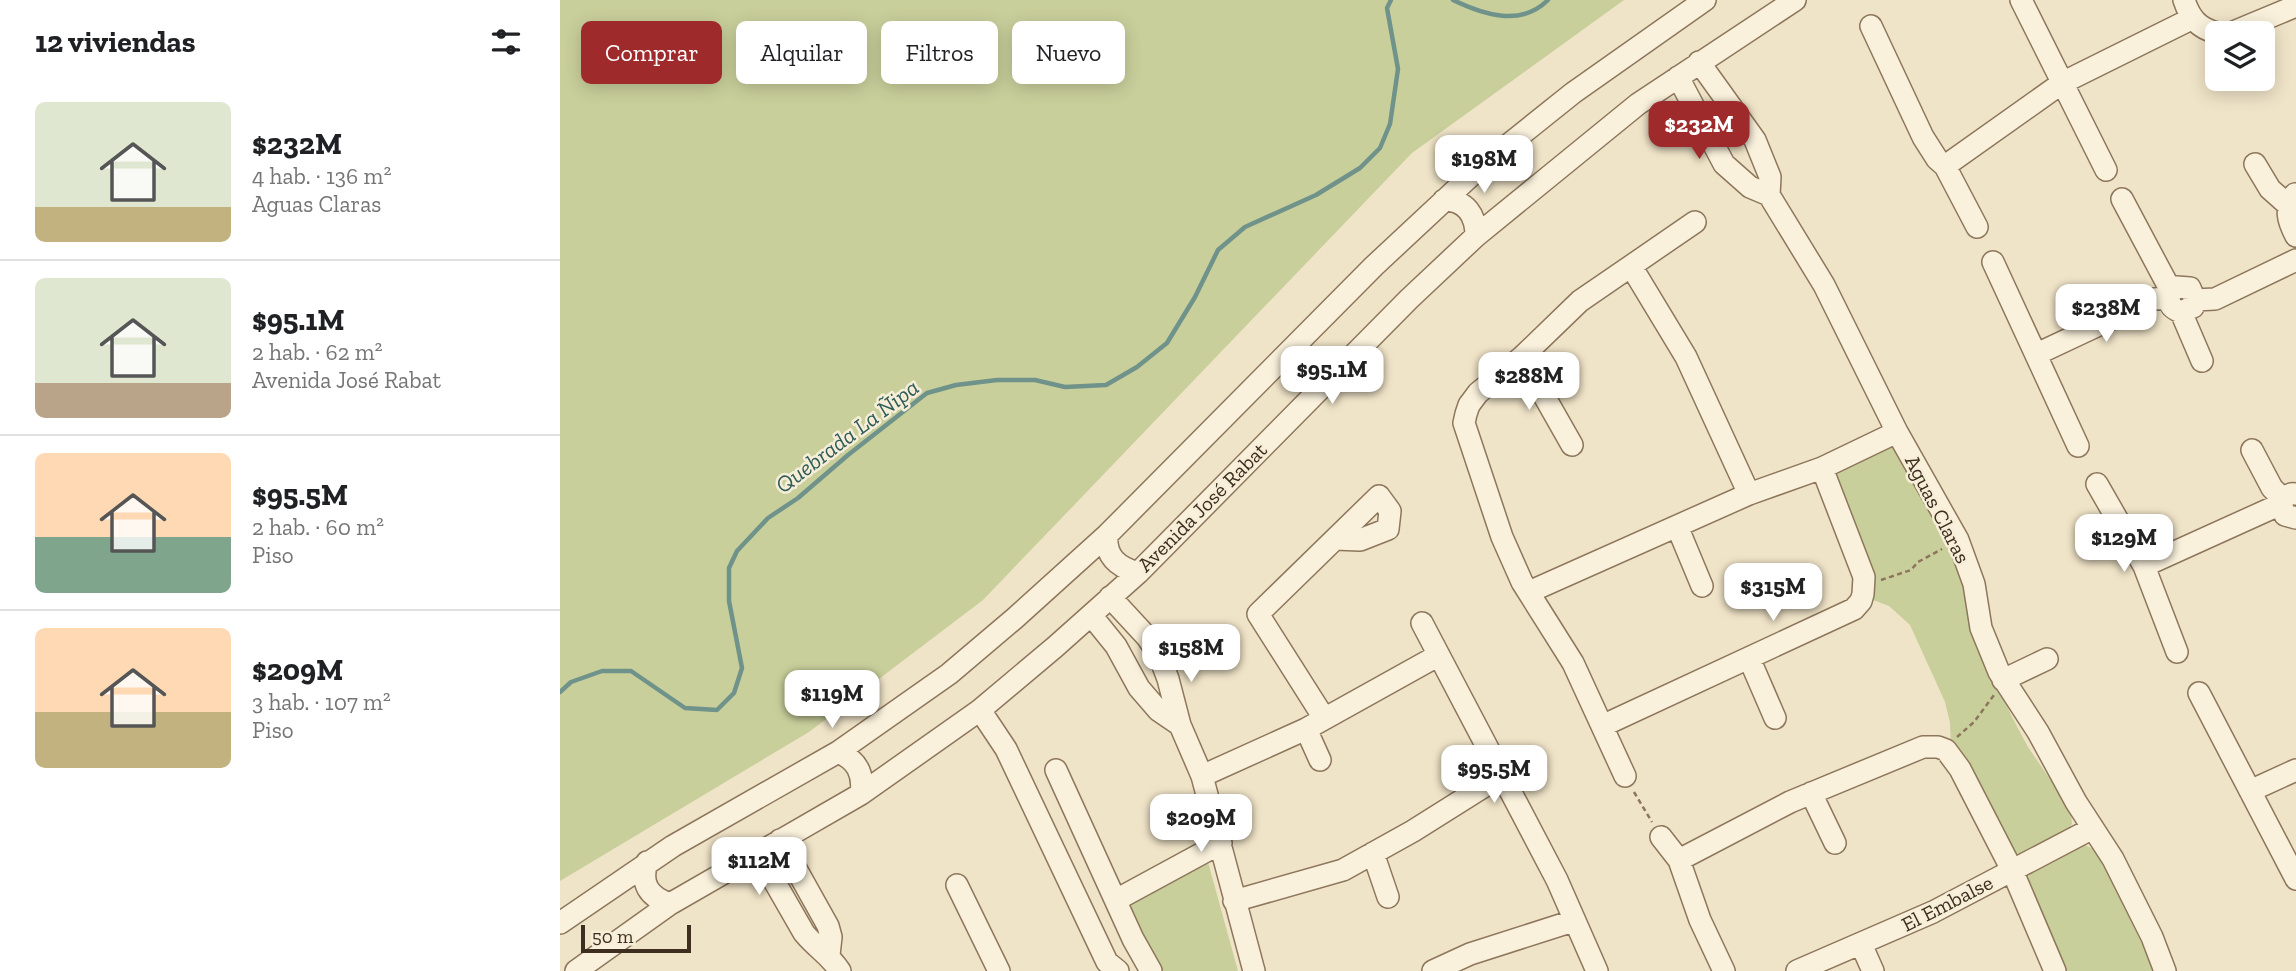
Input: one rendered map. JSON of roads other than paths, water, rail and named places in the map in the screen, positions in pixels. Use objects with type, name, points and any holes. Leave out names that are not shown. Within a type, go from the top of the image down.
[{"type":"street","points":[[560,923],[647,862],[838,752],[957,667],[1107,535],[1374,266],[1478,169],[1573,93],[1705,0]]},
{"type":"street","name":"Avenida José Rabat","points":[[576,971],[670,904],[862,794],[980,710],[1138,573],[1476,236],[1615,122],[1699,62],[1795,0]]},
{"type":"street","points":[[2021,0],[2106,170]]},
{"type":"street","points":[[1945,166],[2062,83],[2186,5],[2205,28]]},
{"type":"street","points":[[2260,21],[2296,6]]},
{"type":"street","points":[[1871,26],[1923,137],[1937,159],[1945,166],[1977,227]]},
{"type":"street","name":"Aguas Claras","points":[[1699,62],[1755,140],[1770,177],[1769,195],[1824,285],[1897,432],[1958,540],[1974,584],[1981,628],[2003,680],[2038,732],[2113,859],[2152,937],[2165,971]]},
{"type":"street","name":"Aguas Claras","points":[[1678,77],[1724,164],[1750,187],[1769,195]]},
{"type":"street","points":[[2255,164],[2270,189],[2292,199],[2289,219],[2296,236]]},
{"type":"street","points":[[2122,199],[2179,300],[2202,361]]},
{"type":"street","points":[[1444,200],[1458,202],[1469,209],[1475,222],[1476,236]]},
{"type":"street","points":[[1625,776],[1573,663],[1522,582],[1502,537],[1465,423],[1469,405],[1478,393],[1522,357],[1580,301],[1695,222]]},
{"type":"street","points":[[1993,262],[2078,446]]},
{"type":"street","points":[[1631,266],[1686,357],[1749,494]]},
{"type":"street","points":[[2037,354],[2154,299],[2215,299],[2294,267]]},
{"type":"street","points":[[1522,357],[1572,445]]},
{"type":"street","points":[[1529,592],[1749,494],[1822,468],[1897,432]]},
{"type":"street","points":[[2144,566],[2289,504],[2272,488],[2252,450]]},
{"type":"street","points":[[1602,726],[1854,609],[1861,601],[1864,577],[1822,468]]},
{"type":"street","points":[[2096,484],[2144,566],[2177,652]]},
{"type":"street","points":[[1677,526],[1703,586]]},
{"type":"street","points":[[1107,535],[1109,553],[1115,562],[1138,573]]},
{"type":"street","points":[[1320,760],[1315,723],[1258,614],[1335,540]]},
{"type":"street","points":[[1110,597],[1147,637],[1158,655],[1174,697],[1180,725],[1202,776],[1254,971]]},
{"type":"street","points":[[1091,615],[1116,646],[1158,710],[1180,725]]},
{"type":"street","points":[[1422,623],[1557,880],[1597,971]]},
{"type":"street","points":[[1202,776],[1315,723],[1439,655]]},
{"type":"street","points":[[1749,658],[1775,718]]},
{"type":"street","points":[[2003,680],[2047,659]]},
{"type":"street","points":[[2200,693],[2296,879]]},
{"type":"street","points":[[980,710],[1006,749],[1107,962],[1118,971]]},
{"type":"street","points":[[1679,860],[1811,793],[1923,747],[1938,747],[1946,750],[1960,769],[2012,870],[2055,971]]},
{"type":"street","points":[[838,752],[852,760],[859,769],[862,794]]},
{"type":"street","points":[[1056,770],[1151,971]]},
{"type":"street","points":[[2250,791],[2296,770]]},
{"type":"street","points":[[1234,901],[1343,870],[1502,775]]},
{"type":"street","points":[[1811,793],[1835,843]]},
{"type":"street","name":"El Embalse","points":[[1797,971],[1933,912],[2093,828]]},
{"type":"street","points":[[1661,837],[1679,860],[1700,920],[1724,971]]},
{"type":"street","points":[[780,840],[828,926],[835,963]]},
{"type":"street","points":[[1116,900],[1221,843]]},
{"type":"street","points":[[758,853],[804,933],[835,963]]},
{"type":"street","points":[[1373,853],[1388,897]]},
{"type":"street","points":[[647,862],[644,878],[648,891],[659,900],[670,904]]},
{"type":"street","points":[[957,885],[999,971]]},
{"type":"street","points":[[1433,971],[1470,954],[1573,921]]},
{"type":"street","points":[[1861,944],[1873,971]]},
{"type":"waterway","name":"Quebrada La Ñipa","points":[[560,692],[571,682],[602,671],[631,671],[685,708],[717,710],[734,693],[742,668],[729,601],[729,568],[737,551],[768,518],[798,498],[927,393],[956,385],[997,380],[1035,380],[1065,387],[1106,385],[1137,367],[1167,343],[1195,297],[1218,250],[1245,227],[1316,195],[1360,168],[1380,148],[1390,124],[1398,69],[1387,8],[1391,0]]},
{"type":"waterway","name":"Quebrada La Ñipa","points":[[1453,0],[1502,16],[1526,13],[1548,0]]}]
